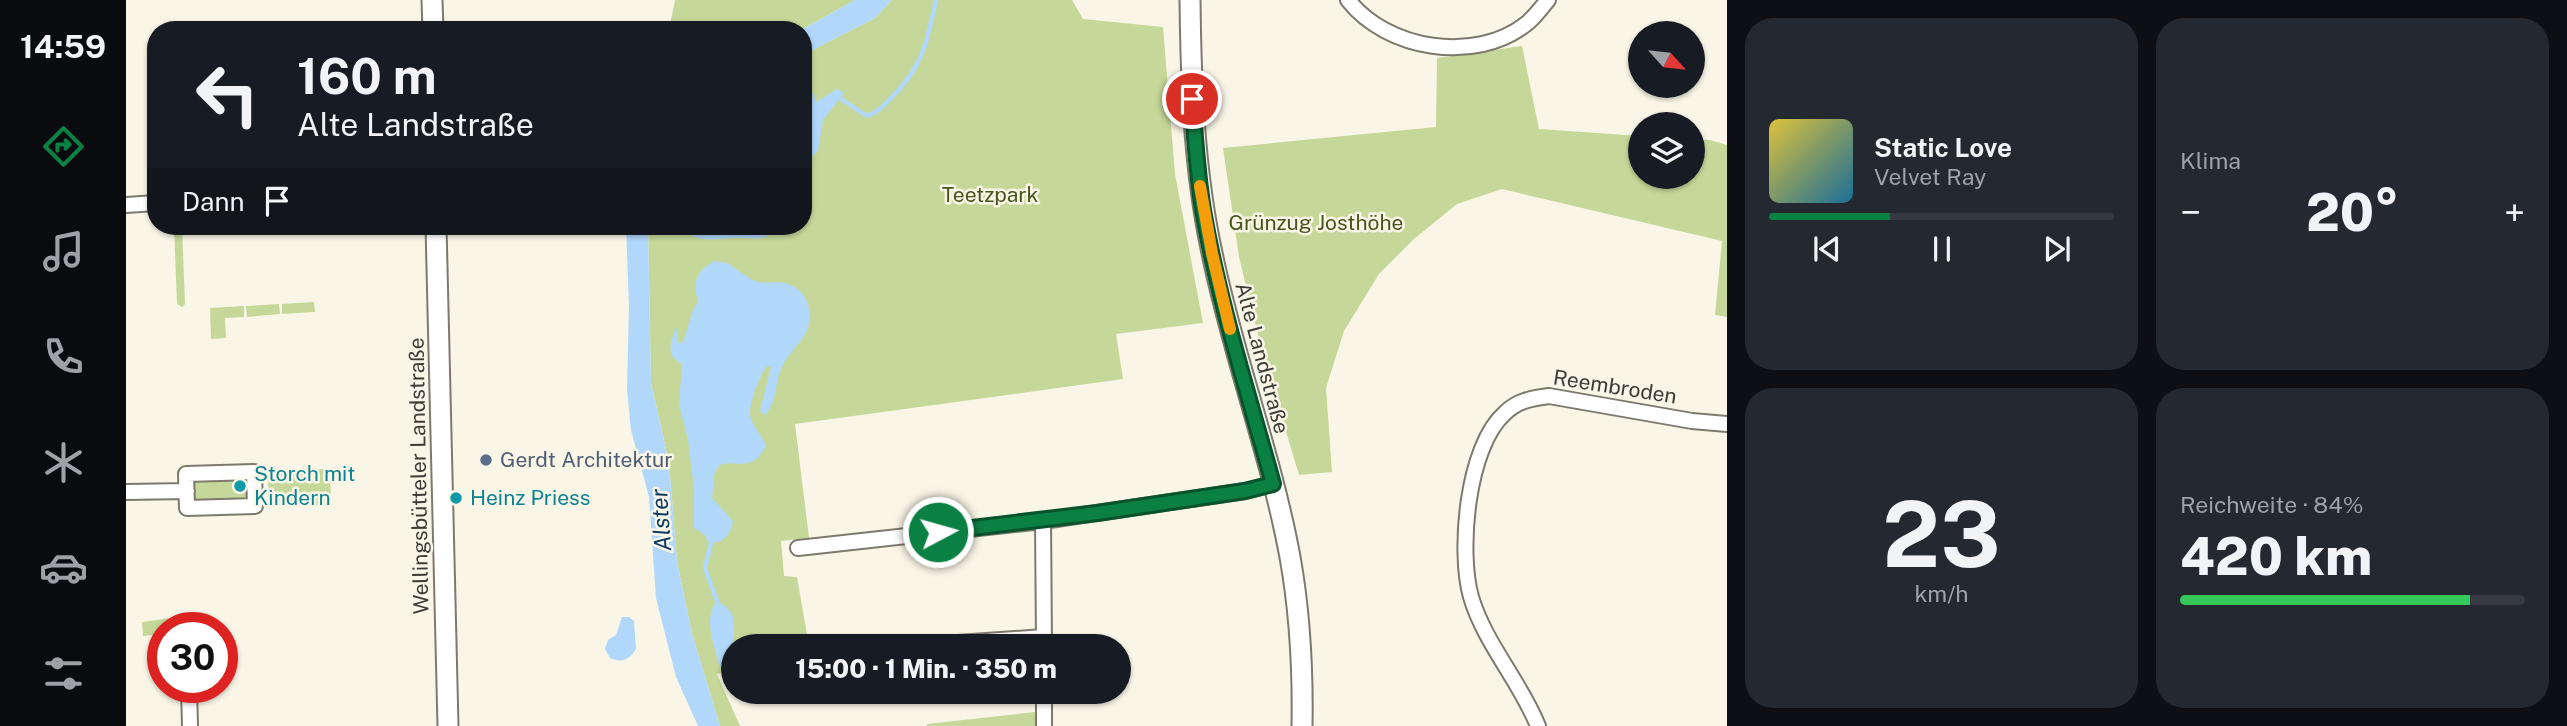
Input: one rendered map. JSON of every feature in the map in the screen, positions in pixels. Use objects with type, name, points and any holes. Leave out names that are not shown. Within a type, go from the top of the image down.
[{"type":"main road","points":[[432,0],[433,21]]},
{"type":"main road","name":"Alte Landstraße","points":[[1190,0],[1192,99],[1203,208],[1224,309],[1273,484],[1290,558],[1301,655],[1302,726]]},
{"type":"main road","name":"Wellingsbütteler Landstraße","points":[[436,235],[447,726]]},
{"type":"street","points":[[1348,0],[1363,15],[1386,31],[1441,49],[1493,41],[1526,24],[1548,0]]},
{"type":"street","points":[[126,205],[147,204]]},
{"type":"street","name":"Reembroden","points":[[1538,726],[1493,647],[1471,596],[1464,530],[1479,452],[1497,421],[1528,399],[1549,396],[1692,421],[1727,424]]},
{"type":"street","points":[[254,472],[255,506],[187,508],[187,491],[186,474],[254,472]]},
{"type":"street","points":[[798,548],[1043,521],[1245,491],[1273,484]]},
{"type":"street","points":[[126,492],[187,491]]},
{"type":"street","points":[[1043,521],[1044,634]]},
{"type":"street","points":[[189,703],[190,726]]},
{"type":"street","points":[[1044,704],[1044,726]]},
{"type":"green space","points":[[675,0],[855,0],[812,24],[812,21],[671,21]]},
{"type":"green space","name":"Teetzpark","points":[[892,0],[1072,0],[1083,19],[1163,27],[1175,174],[1203,323],[1116,334],[1123,379],[795,424],[809,538],[781,541],[784,576],[797,577],[807,634],[721,634],[721,673],[717,674],[721,683],[721,704],[730,704],[740,726],[720,726],[692,634],[677,562],[669,463],[651,383],[648,235],[812,235],[812,50],[875,18]]},
{"type":"green space","name":"Grünzug Josthöhe","points":[[1522,46],[1539,129],[1628,135],[1628,189],[1705,189],[1705,140],[1727,145],[1727,317],[1715,315],[1722,241],[1502,189],[1457,204],[1414,239],[1379,274],[1344,331],[1326,388],[1332,472],[1299,475],[1262,351],[1239,257],[1223,148],[1436,127],[1437,58]]},
{"type":"green space","points":[[174,235],[182,235],[185,304],[182,307],[177,304]]},
{"type":"green space","points":[[314,302],[315,312],[282,314],[282,304]]},
{"type":"green space","points":[[279,304],[280,314],[247,317],[246,306]]},
{"type":"green space","points":[[244,306],[244,317],[225,318],[226,338],[211,339],[210,308]]},
{"type":"green space","points":[[330,469],[331,505],[269,506],[268,470]]},
{"type":"green space","points":[[243,477],[251,487],[248,502],[201,505],[193,500],[194,480]]},
{"type":"green space","points":[[147,621],[147,636],[143,636],[142,622]]},
{"type":"green space","points":[[1035,712],[1035,726],[927,726],[927,724]]},
{"type":"water","points":[[855,0],[892,0],[875,18],[812,50],[812,24]]},
{"type":"water","points":[[837,89],[844,93],[823,120],[818,151],[812,156],[812,93],[816,102]]},
{"type":"water","name":"Alster","points":[[626,235],[648,235],[651,383],[669,463],[677,562],[692,634],[720,726],[698,726],[676,677],[656,598],[649,497],[631,430],[627,389],[629,306]]},
{"type":"water","points":[[692,235],[769,235],[762,238],[711,240]]},
{"type":"water","points":[[715,261],[732,266],[758,282],[782,282],[792,286],[806,301],[809,322],[802,339],[783,365],[772,404],[765,415],[760,411],[771,367],[767,366],[758,382],[750,415],[766,446],[752,462],[723,464],[714,476],[712,498],[733,521],[730,531],[721,541],[712,542],[707,541],[706,536],[694,528],[694,489],[688,440],[679,404],[682,365],[671,354],[671,346],[677,328],[678,343],[683,342],[698,301],[695,288],[697,277]]},
{"type":"water","points":[[721,603],[733,617],[734,634],[721,634],[721,667],[711,635],[710,620],[714,605]]},
{"type":"water","points":[[622,617],[629,617],[634,621],[636,649],[628,658],[618,660],[610,658],[605,649],[608,640],[616,635]]},
{"type":"waterway","points":[[840,98],[865,115],[870,115],[902,87],[922,53],[936,0]]},
{"type":"waterway","points":[[711,543],[705,568],[718,604]]},
{"type":"slow traffic","points":[[1200,186],[1230,329]]},
{"type":"place","name":"Gerdt Architektur","points":[[486,460]]},
{"type":"place","name":"Storch mit Kindern","points":[[240,486]]},
{"type":"place","name":"Heinz Priess","points":[[456,498]]},
{"type":"route","points":[[938,532],[1043,521],[1245,491],[1273,484],[1224,309],[1212,253],[1197,162],[1192,99]]}]
